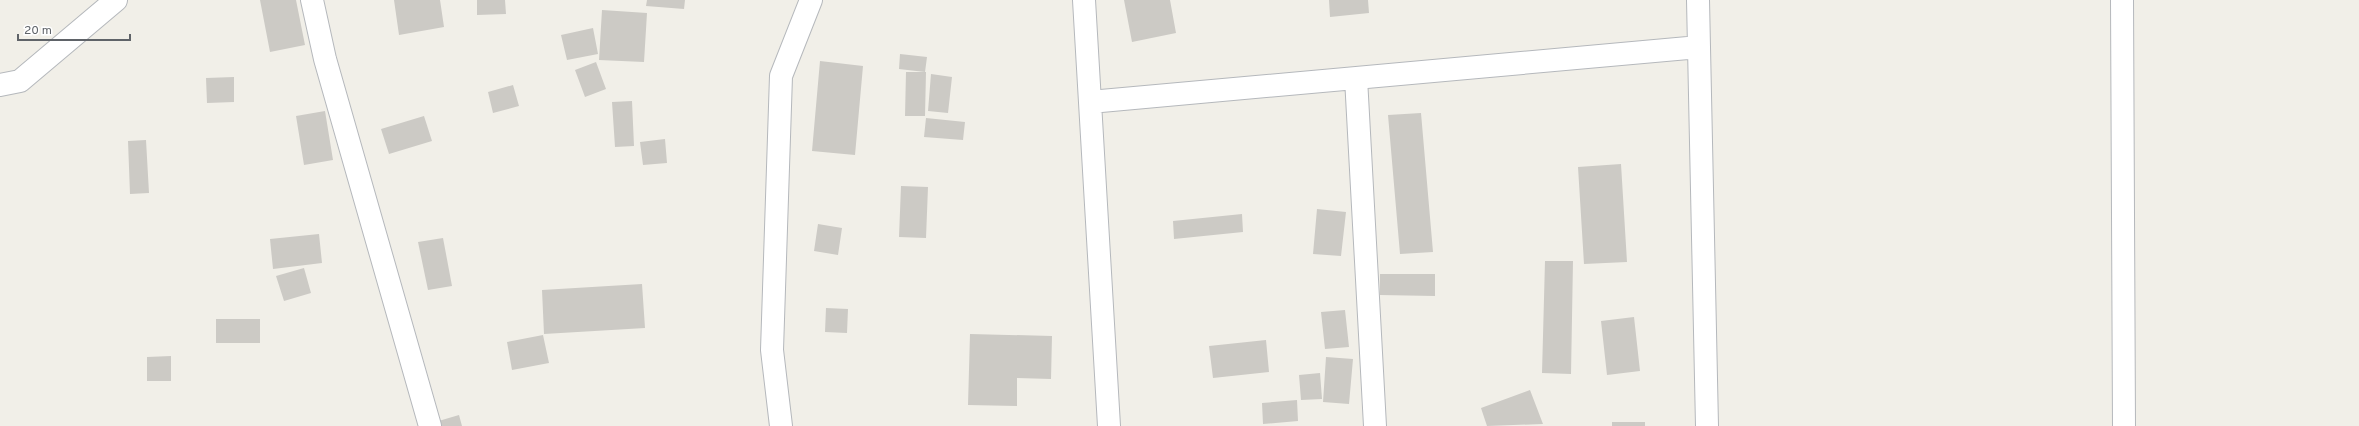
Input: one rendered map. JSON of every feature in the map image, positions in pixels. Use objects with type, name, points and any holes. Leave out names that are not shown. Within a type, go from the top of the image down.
[{"type":"street","points":[[0,85],[20,81],[116,0]]},
{"type":"street","points":[[312,0],[325,59],[430,426]]},
{"type":"street","points":[[781,426],[772,350],[782,76],[811,0]]},
{"type":"street","points":[[1084,0],[1109,426]]},
{"type":"street","points":[[1698,0],[1707,426]]},
{"type":"street","points":[[2122,0],[2124,426]]},
{"type":"street","points":[[1090,102],[1699,47]]},
{"type":"street","points":[[1356,78],[1375,426]]},
{"type":"building","points":[[260,0],[296,0],[305,45],[270,52]]},
{"type":"building","points":[[394,0],[440,0],[444,27],[399,35]]},
{"type":"building","points":[[477,0],[505,0],[506,14],[477,15]]},
{"type":"building","points":[[647,0],[685,0],[684,9],[646,6]]},
{"type":"building","points":[[1124,0],[1170,0],[1176,33],[1132,42]]},
{"type":"building","points":[[1329,0],[1368,0],[1369,13],[1330,17]]},
{"type":"building","points":[[602,10],[647,13],[644,62],[599,60]]},
{"type":"building","points":[[593,28],[598,54],[567,60],[561,35]]},
{"type":"building","points":[[900,54],[927,57],[925,72],[899,69]]},
{"type":"building","points":[[820,61],[863,66],[855,155],[812,151]]},
{"type":"building","points":[[596,62],[606,89],[585,97],[575,70]]},
{"type":"building","points":[[906,72],[926,72],[925,116],[905,116]]},
{"type":"building","points":[[931,74],[952,77],[948,113],[928,111]]},
{"type":"building","points":[[234,77],[234,102],[207,103],[206,78]]},
{"type":"building","points":[[513,85],[519,106],[493,113],[488,92]]},
{"type":"building","points":[[632,101],[634,146],[615,147],[612,102]]},
{"type":"building","points":[[325,111],[333,160],[304,165],[296,116]]},
{"type":"building","points":[[1421,113],[1433,252],[1400,254],[1388,115]]},
{"type":"building","points":[[424,116],[432,141],[389,154],[381,129]]},
{"type":"building","points":[[926,118],[965,122],[963,140],[924,137]]},
{"type":"building","points":[[665,139],[667,163],[643,165],[640,142]]},
{"type":"building","points":[[146,140],[149,193],[130,194],[128,141]]},
{"type":"building","points":[[1621,164],[1627,262],[1584,264],[1578,167]]},
{"type":"building","points":[[901,186],[928,187],[926,238],[899,237]]},
{"type":"building","points":[[1317,209],[1346,212],[1341,256],[1313,254]]},
{"type":"building","points":[[1242,214],[1243,232],[1174,239],[1173,221]]},
{"type":"building","points":[[818,224],[842,228],[838,255],[814,251]]},
{"type":"building","points":[[319,234],[322,263],[273,269],[270,239]]},
{"type":"building","points":[[443,238],[452,286],[428,290],[418,242]]},
{"type":"building","points":[[1545,261],[1573,261],[1571,374],[1542,373]]},
{"type":"building","points":[[304,268],[311,293],[284,301],[276,276]]},
{"type":"building","points":[[1380,274],[1435,274],[1435,296],[1380,295]]},
{"type":"building","points":[[642,284],[645,328],[544,334],[542,290]]},
{"type":"building","points":[[826,308],[848,309],[847,333],[825,332]]},
{"type":"building","points":[[1345,310],[1349,347],[1325,349],[1321,312]]},
{"type":"building","points":[[1634,317],[1640,371],[1607,375],[1601,321]]},
{"type":"building","points":[[216,319],[260,319],[260,343],[216,343]]},
{"type":"building","points":[[970,334],[1052,336],[1051,379],[1017,378],[1017,406],[968,405]]},
{"type":"building","points":[[543,335],[549,363],[512,370],[507,342]]},
{"type":"building","points":[[1266,340],[1269,372],[1213,378],[1209,346]]},
{"type":"building","points":[[171,356],[171,381],[147,381],[147,357]]},
{"type":"building","points":[[1326,357],[1353,359],[1349,404],[1323,402]]},
{"type":"building","points":[[1320,373],[1322,399],[1301,400],[1299,375]]},
{"type":"building","points":[[1530,390],[1543,424],[1487,426],[1481,408]]},
{"type":"building","points":[[1297,400],[1298,421],[1263,424],[1262,403]]},
{"type":"building","points":[[459,415],[462,426],[425,425]]},
{"type":"building","points":[[1612,422],[1645,422],[1645,426],[1612,426]]}]
